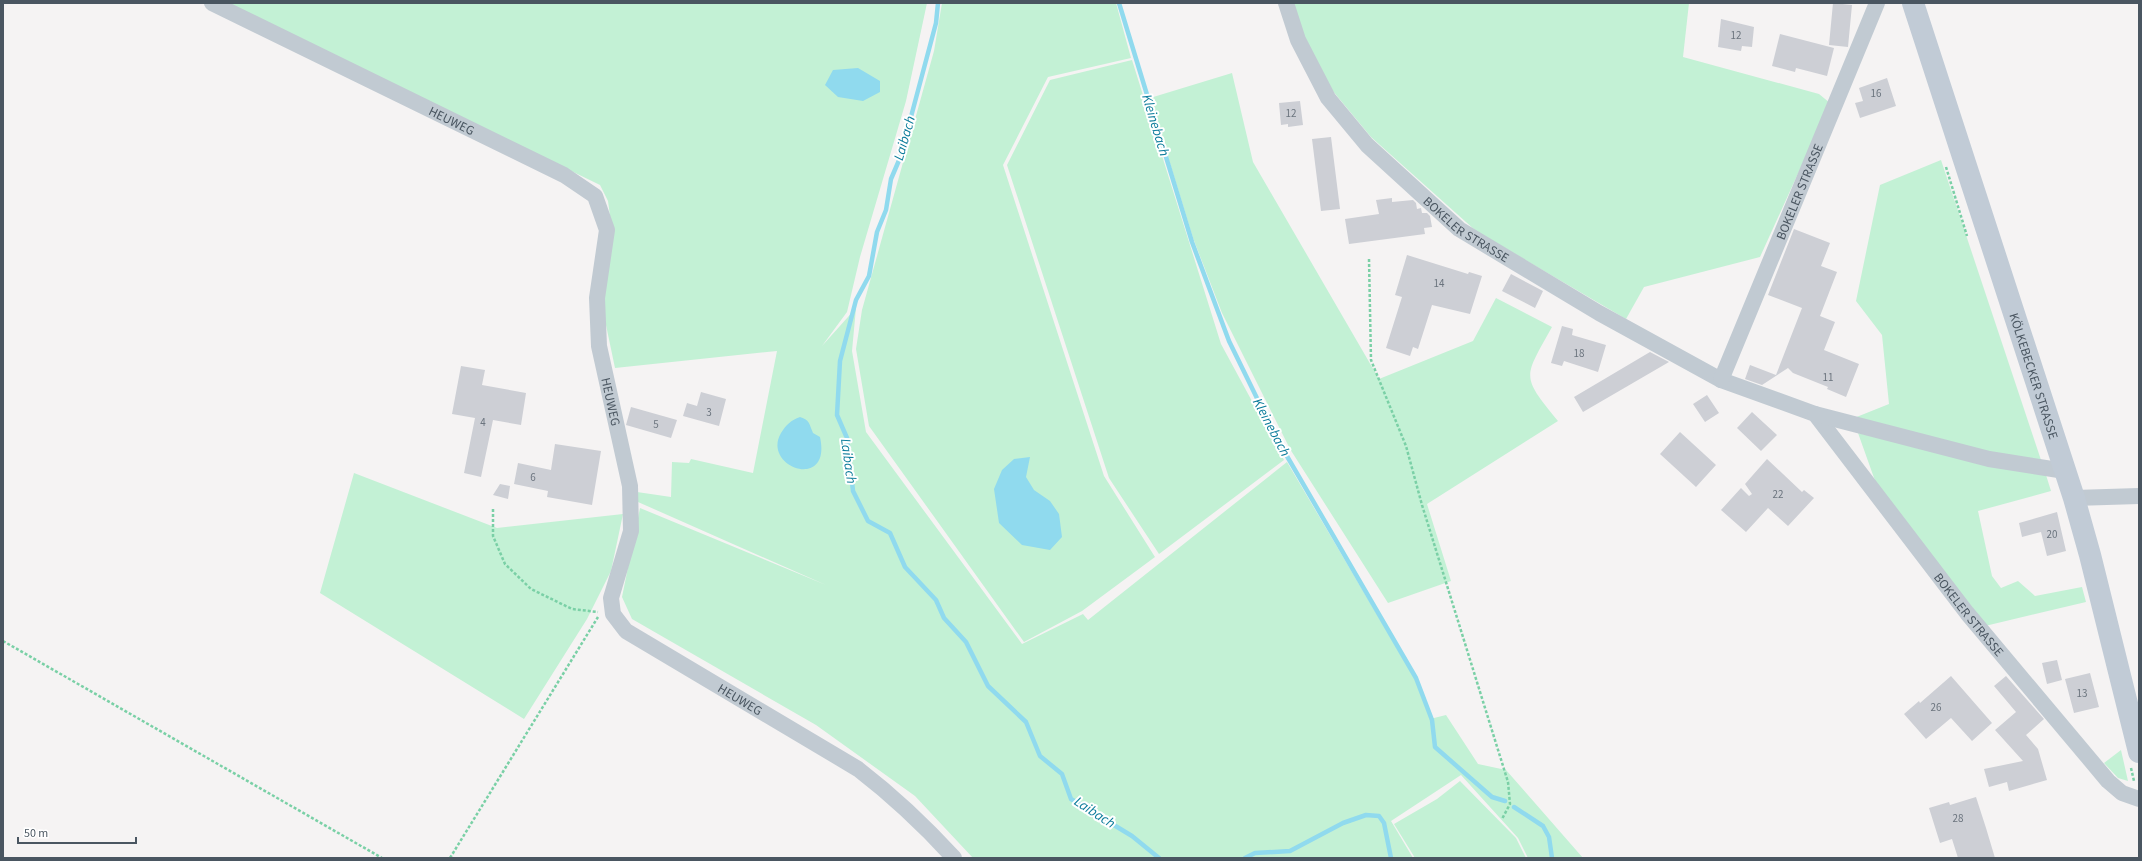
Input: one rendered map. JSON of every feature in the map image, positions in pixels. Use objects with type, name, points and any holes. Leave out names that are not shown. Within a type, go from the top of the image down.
[{"type":"main road","name":"KÖLKEBECKER STRASSE","points":[[1913,3],[2074,498],[2090,555],[2139,752]]},
{"type":"street","name":"HEUWEG","points":[[212,3],[564,175],[595,196],[607,230],[597,298],[599,346],[630,486],[631,531],[611,598],[613,614],[626,631],[858,769],[897,800],[954,858]]},
{"type":"street","name":"BOKELER STRASSE","points":[[1286,3],[1298,40],[1328,98],[1367,145],[1459,229],[1599,313],[1721,380],[1815,414],[1989,459],[2065,471]]},
{"type":"street","name":"BOKELER STRASSE","points":[[1721,380],[1877,3]]},
{"type":"street","name":"BOKELER STRASSE","points":[[1815,414],[1967,613],[2098,769],[2122,793],[2139,799]]},
{"type":"street","points":[[2074,498],[2139,496]]},
{"type":"path","points":[[1369,259],[1371,360],[1406,446],[1422,505],[1508,782],[1510,804],[1502,819]]},
{"type":"path","points":[[450,858],[601,612],[572,609],[531,589],[504,564],[493,536],[493,509]]},
{"type":"path","points":[[3,642],[382,858]]},
{"type":"green space","points":[[225,3],[927,3],[906,101],[860,257],[847,312],[822,346],[856,308],[852,351],[866,432],[1022,644],[1083,614],[1088,620],[1287,462],[1415,679],[1430,719],[1446,715],[1478,764],[1506,770],[1583,858],[1528,858],[1518,838],[1461,775],[1391,821],[1413,858],[973,858],[915,796],[816,725],[632,619],[622,597],[640,508],[826,585],[638,502],[637,492],[671,497],[672,462],[689,463],[691,459],[753,473],[777,351],[615,368],[602,306],[611,223],[608,201],[600,185]]},
{"type":"green space","points":[[942,3],[1116,3],[1131,58],[1048,77],[1003,165],[1104,476],[1155,557],[1082,611],[1024,642],[869,426],[856,349],[862,310],[934,51]]},
{"type":"green space","points":[[1293,3],[1689,3],[1683,57],[1819,94],[1830,103],[1760,257],[1644,287],[1626,319],[1476,231],[1371,137],[1332,90],[1304,38]]},
{"type":"green space","points":[[1132,60],[1221,344],[1284,460],[1159,554],[1109,478],[1007,165],[1050,80]]},
{"type":"green space","points":[[1232,73],[1253,162],[1379,379],[1473,341],[1496,298],[1552,327],[1536,357],[1530,376],[1537,394],[1558,421],[1427,504],[1451,581],[1388,603],[1290,449],[1222,313],[1193,238],[1150,98]]},
{"type":"green space","points":[[1941,160],[2042,463],[1988,453],[1854,418],[1889,404],[1882,335],[1856,301],[1880,185]]},
{"type":"green space","points":[[1858,433],[2046,475],[2051,491],[1978,511],[1992,576],[2001,588],[2018,581],[2035,596],[2082,587],[2086,602],[1985,626],[1878,489]]},
{"type":"green space","points":[[354,473],[497,528],[623,514],[611,571],[587,619],[524,719],[320,593]]},
{"type":"green space","points":[[2121,750],[2128,781],[2118,778],[2104,763]]},
{"type":"green space","points":[[1460,781],[1516,838],[1526,858],[1415,858],[1394,824],[1437,799]]},
{"type":"water","points":[[858,68],[880,81],[880,92],[863,101],[838,97],[825,85],[833,70]]},
{"type":"water","points":[[800,417],[807,421],[813,433],[820,437],[821,454],[816,464],[808,469],[798,468],[788,464],[780,456],[777,445],[781,433],[785,428],[791,421]]},
{"type":"water","points":[[1030,457],[1026,477],[1034,490],[1050,501],[1059,514],[1062,537],[1050,550],[1022,545],[999,523],[994,489],[1002,470],[1014,459]]},
{"type":"building","points":[[1833,3],[1852,5],[1848,47],[1829,45]]},
{"type":"building","points":[[1721,19],[1754,27],[1752,47],[1742,46],[1741,51],[1718,47]]},
{"type":"building","points":[[1780,34],[1834,48],[1827,76],[1796,68],[1795,72],[1772,66]]},
{"type":"building","points":[[1887,78],[1896,106],[1860,118],[1855,103],[1863,101],[1859,88]]},
{"type":"building","points":[[1300,101],[1303,125],[1288,127],[1288,124],[1281,125],[1279,103]]},
{"type":"building","points":[[1331,137],[1340,209],[1321,211],[1312,139]]},
{"type":"building","points":[[1392,198],[1392,202],[1413,200],[1416,203],[1417,209],[1421,208],[1422,213],[1427,213],[1430,216],[1432,227],[1424,228],[1425,234],[1349,244],[1345,219],[1379,214],[1376,200]]},
{"type":"building","points":[[1794,229],[1830,243],[1821,266],[1837,272],[1820,316],[1835,322],[1824,350],[1859,364],[1846,397],[1827,389],[1828,387],[1793,373],[1788,368],[1762,385],[1745,379],[1750,365],[1776,375],[1802,308],[1768,295]]},
{"type":"building","points":[[1407,255],[1468,274],[1469,272],[1482,276],[1470,314],[1432,305],[1418,349],[1413,347],[1410,356],[1386,348],[1402,297],[1395,295]]},
{"type":"building","points":[[1511,274],[1543,291],[1535,308],[1502,291]]},
{"type":"building","points":[[1562,326],[1573,329],[1572,335],[1606,345],[1598,372],[1564,361],[1562,366],[1551,363]]},
{"type":"building","points":[[1650,352],[1669,362],[1583,412],[1574,397]]},
{"type":"building","points":[[461,366],[485,370],[482,385],[526,393],[521,425],[493,420],[481,477],[464,473],[475,418],[452,414]]},
{"type":"building","points":[[701,392],[726,399],[719,426],[683,416],[687,403],[697,406]]},
{"type":"building","points":[[1707,395],[1719,413],[1705,422],[1693,404]]},
{"type":"building","points":[[631,407],[677,420],[671,438],[626,425]]},
{"type":"building","points":[[1752,412],[1777,435],[1761,451],[1737,428]]},
{"type":"building","points":[[1680,432],[1716,465],[1696,487],[1660,454]]},
{"type":"building","points":[[555,444],[601,451],[592,505],[547,497],[548,491],[514,484],[518,463],[551,470]]},
{"type":"building","points":[[1767,459],[1802,492],[1804,490],[1814,498],[1788,526],[1768,508],[1746,532],[1721,510],[1741,488],[1749,496],[1752,494],[1745,484]]},
{"type":"building","points":[[500,484],[510,486],[508,499],[493,495]]},
{"type":"building","points":[[2057,512],[2066,551],[2047,556],[2041,532],[2022,537],[2019,523]]},
{"type":"building","points":[[2057,660],[2062,680],[2047,684],[2042,663]]},
{"type":"building","points":[[2090,673],[2099,707],[2074,713],[2065,679]]},
{"type":"building","points":[[1951,676],[1992,723],[1972,741],[1951,718],[1926,739],[1904,714],[1919,701],[1920,703]]},
{"type":"building","points":[[2006,676],[2044,719],[2026,735],[2038,749],[2047,780],[2009,791],[2007,782],[1989,787],[1984,769],[2023,761],[1995,730],[2016,712],[1994,686]]},
{"type":"building","points":[[1976,797],[1995,858],[1958,858],[1952,839],[1940,843],[1929,808],[1949,802],[1950,805]]},
{"type":"waterway","name":"Laibach","points":[[938,3],[936,23],[900,158],[891,179],[886,210],[877,232],[869,276],[856,300],[840,361],[837,415],[847,438],[853,491],[868,521],[890,533],[905,567],[936,600],[944,618],[966,642],[988,686],[1026,722],[1040,756],[1062,774],[1071,799],[1132,836],[1159,858]]},
{"type":"waterway","name":"Kleinebach","points":[[1119,3],[1192,242],[1229,341],[1277,439],[1416,678],[1432,720],[1435,747],[1492,797],[1505,801]]},
{"type":"waterway","name":"Kleinebach","points":[[1514,807],[1543,826],[1549,837],[1552,858]]},
{"type":"waterway","name":"Laibach","points":[[1245,858],[1255,853],[1290,851],[1343,823],[1366,815],[1379,816],[1384,823],[1391,858]]}]
